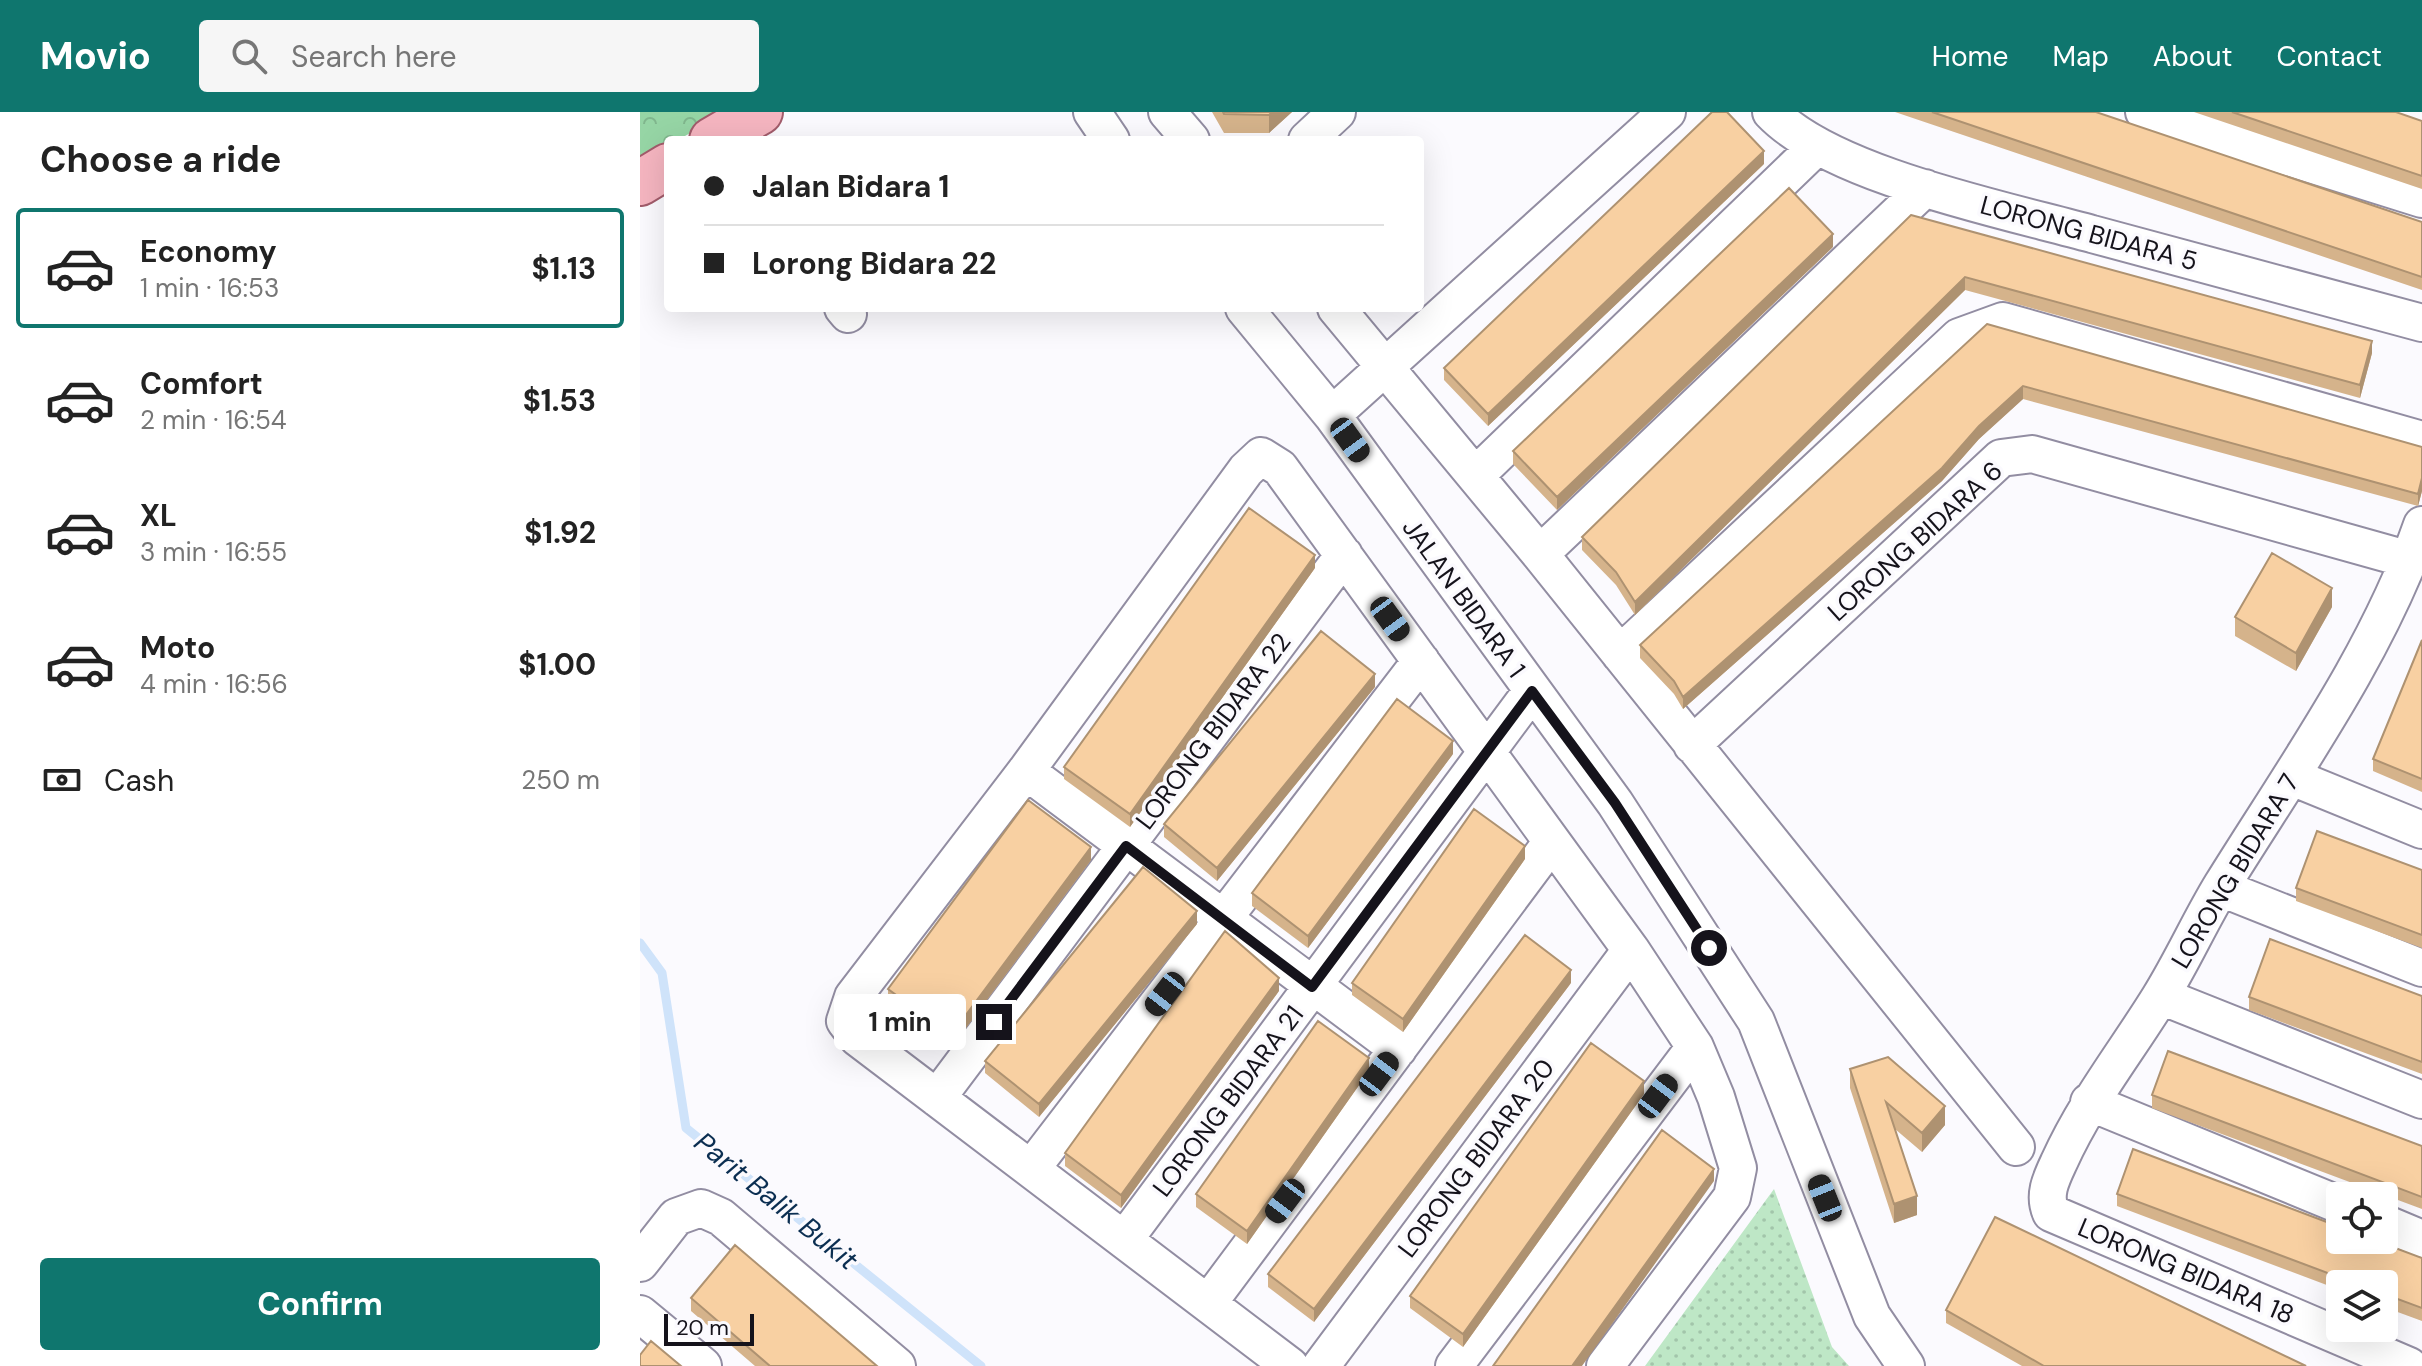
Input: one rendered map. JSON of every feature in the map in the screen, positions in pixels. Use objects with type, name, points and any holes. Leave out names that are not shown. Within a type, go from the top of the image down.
[{"type":"main road","points":[[640,183],[664,168]]},
{"type":"street","points":[[1092,112],[1108,136]]},
{"type":"street","points":[[1167,112],[1188,136]]},
{"type":"street","points":[[1311,136],[1337,112]]},
{"type":"street","points":[[1332,415],[1667,112]]},
{"type":"street","name":"LORONG BIDARA 5","points":[[1771,112],[1790,132],[1816,147],[1925,188],[2422,323]]},
{"type":"street","points":[[2144,112],[2422,199]]},
{"type":"street","points":[[1476,475],[1816,147]]},
{"type":"street","points":[[1540,554],[1925,188]]},
{"type":"street","name":"JALAN BIDARA 1","points":[[1247,312],[1332,415],[1615,803],[1756,1021],[1872,1316],[1906,1366]]},
{"type":"street","points":[[1339,312],[1476,475],[2016,1147]]},
{"type":"street","points":[[1620,654],[1959,337],[2003,321],[2422,440]]},
{"type":"street","name":"LORONG BIDARA 6","points":[[1692,745],[2001,458],[2032,454],[2410,560]]},
{"type":"street","points":[[1290,1366],[858,1038],[845,1021],[853,997],[1026,771],[1246,470],[1261,456],[1280,468],[1631,950],[1695,1047],[1716,1097],[1738,1168],[1732,1197],[1605,1366]]},
{"type":"street","name":"LORONG BIDARA 7","points":[[2051,1213],[2046,1203],[2048,1188],[2089,1102],[2161,996],[2221,888],[2292,777],[2385,613],[2410,560],[2422,525]]},
{"type":"street","name":"LORONG BIDARA 22","points":[[937,1098],[1344,555]]},
{"type":"street","points":[[1031,1169],[1421,661]]},
{"type":"street","name":"LORONG BIDARA 21","points":[[1124,1240],[1532,691]]},
{"type":"street","points":[[1026,771],[1398,1049]]},
{"type":"street","points":[[2292,777],[2422,830]]},
{"type":"street","points":[[1209,1302],[1551,843]]},
{"type":"street","points":[[2221,888],[2422,968]]},
{"type":"street","name":"LORONG BIDARA 20","points":[[1321,1366],[1631,950]]},
{"type":"street","points":[[2161,996],[2422,1100]]},
{"type":"street","points":[[1454,1366],[1695,1047]]},
{"type":"street","points":[[2089,1102],[2326,1199]]},
{"type":"street","points":[[640,1263],[676,1217],[701,1208],[721,1217],[897,1366]]},
{"type":"street","name":"LORONG BIDARA 18","points":[[2051,1213],[2409,1366]]},
{"type":"street","points":[[2398,1229],[2422,1239]]},
{"type":"street","points":[[640,1314],[703,1366]]},
{"type":"green space","points":[[640,112],[727,112],[685,136],[664,136],[664,148],[640,162]]},
{"type":"green space","points":[[1774,1189],[1832,1347],[1849,1366],[1645,1366]]},
{"type":"building","points":[[1223,112],[1272,112],[1269,115]]},
{"type":"building","points":[[1712,112],[1727,112],[1764,151],[1488,414],[1444,368]]},
{"type":"building","points":[[1932,112],[2096,112],[2422,222],[2422,277]]},
{"type":"building","points":[[2232,112],[2396,112],[2422,121],[2422,176]]},
{"type":"building","points":[[1789,188],[1833,234],[1557,497],[1513,451]]},
{"type":"building","points":[[1911,215],[2372,341],[2360,385],[1965,277],[1635,602],[1616,572],[1582,537]]},
{"type":"building","points":[[1987,324],[2422,447],[2422,478],[2418,494],[2023,386],[1979,426],[1942,468],[1683,697],[1674,681],[1640,645]]},
{"type":"building","points":[[1249,508],[1315,555],[1130,814],[1064,767]]},
{"type":"building","points":[[2272,553],[2332,588],[2296,653],[2235,617]]},
{"type":"building","points":[[1321,631],[1375,674],[1217,868],[1164,824]]},
{"type":"building","points":[[2422,640],[2422,779],[2373,759]]},
{"type":"building","points":[[1397,699],[1453,741],[1308,936],[1252,893]]},
{"type":"building","points":[[1028,800],[1091,847],[951,1035],[888,989]]},
{"type":"building","points":[[1474,809],[1525,846],[1403,1019],[1352,983]]},
{"type":"building","points":[[2317,831],[2422,870],[2422,935],[2296,888]]},
{"type":"building","points":[[1143,867],[1197,911],[1039,1104],[985,1061]]},
{"type":"building","points":[[1225,931],[1279,978],[1121,1195],[1065,1153]]},
{"type":"building","points":[[1525,935],[1571,970],[1314,1309],[1268,1274]]},
{"type":"building","points":[[2270,939],[2422,996],[2422,1062],[2249,997]]},
{"type":"building","points":[[1318,1021],[1369,1058],[1247,1231],[1196,1194]]},
{"type":"building","points":[[1591,1043],[1644,1081],[1463,1334],[1410,1296]]},
{"type":"building","points":[[2168,1051],[2422,1146],[2422,1197],[2398,1188],[2398,1182],[2382,1182],[2152,1095]]},
{"type":"building","points":[[1888,1057],[1945,1106],[1922,1133],[1886,1102],[1917,1196],[1894,1204],[1850,1069]]},
{"type":"building","points":[[1662,1130],[1714,1169],[1572,1366],[1493,1366]]},
{"type":"building","points":[[2133,1149],[2326,1222],[2326,1254],[2398,1254],[2398,1249],[2422,1258],[2422,1308],[2398,1299],[2398,1270],[2326,1272],[2117,1194]]},
{"type":"building","points":[[1995,1217],[2306,1366],[2044,1366],[1946,1310]]},
{"type":"building","points":[[735,1245],[877,1366],[770,1366],[691,1298]]},
{"type":"building","points":[[651,1341],[681,1366],[640,1366],[640,1355]]},
{"type":"waterway","name":"Parit Balik Bukit","points":[[640,943],[662,973],[686,1128],[981,1366]]},
{"type":"route","points":[[994,1022],[1126,846],[1312,987],[1532,691],[1615,803],[1709,948]]}]
